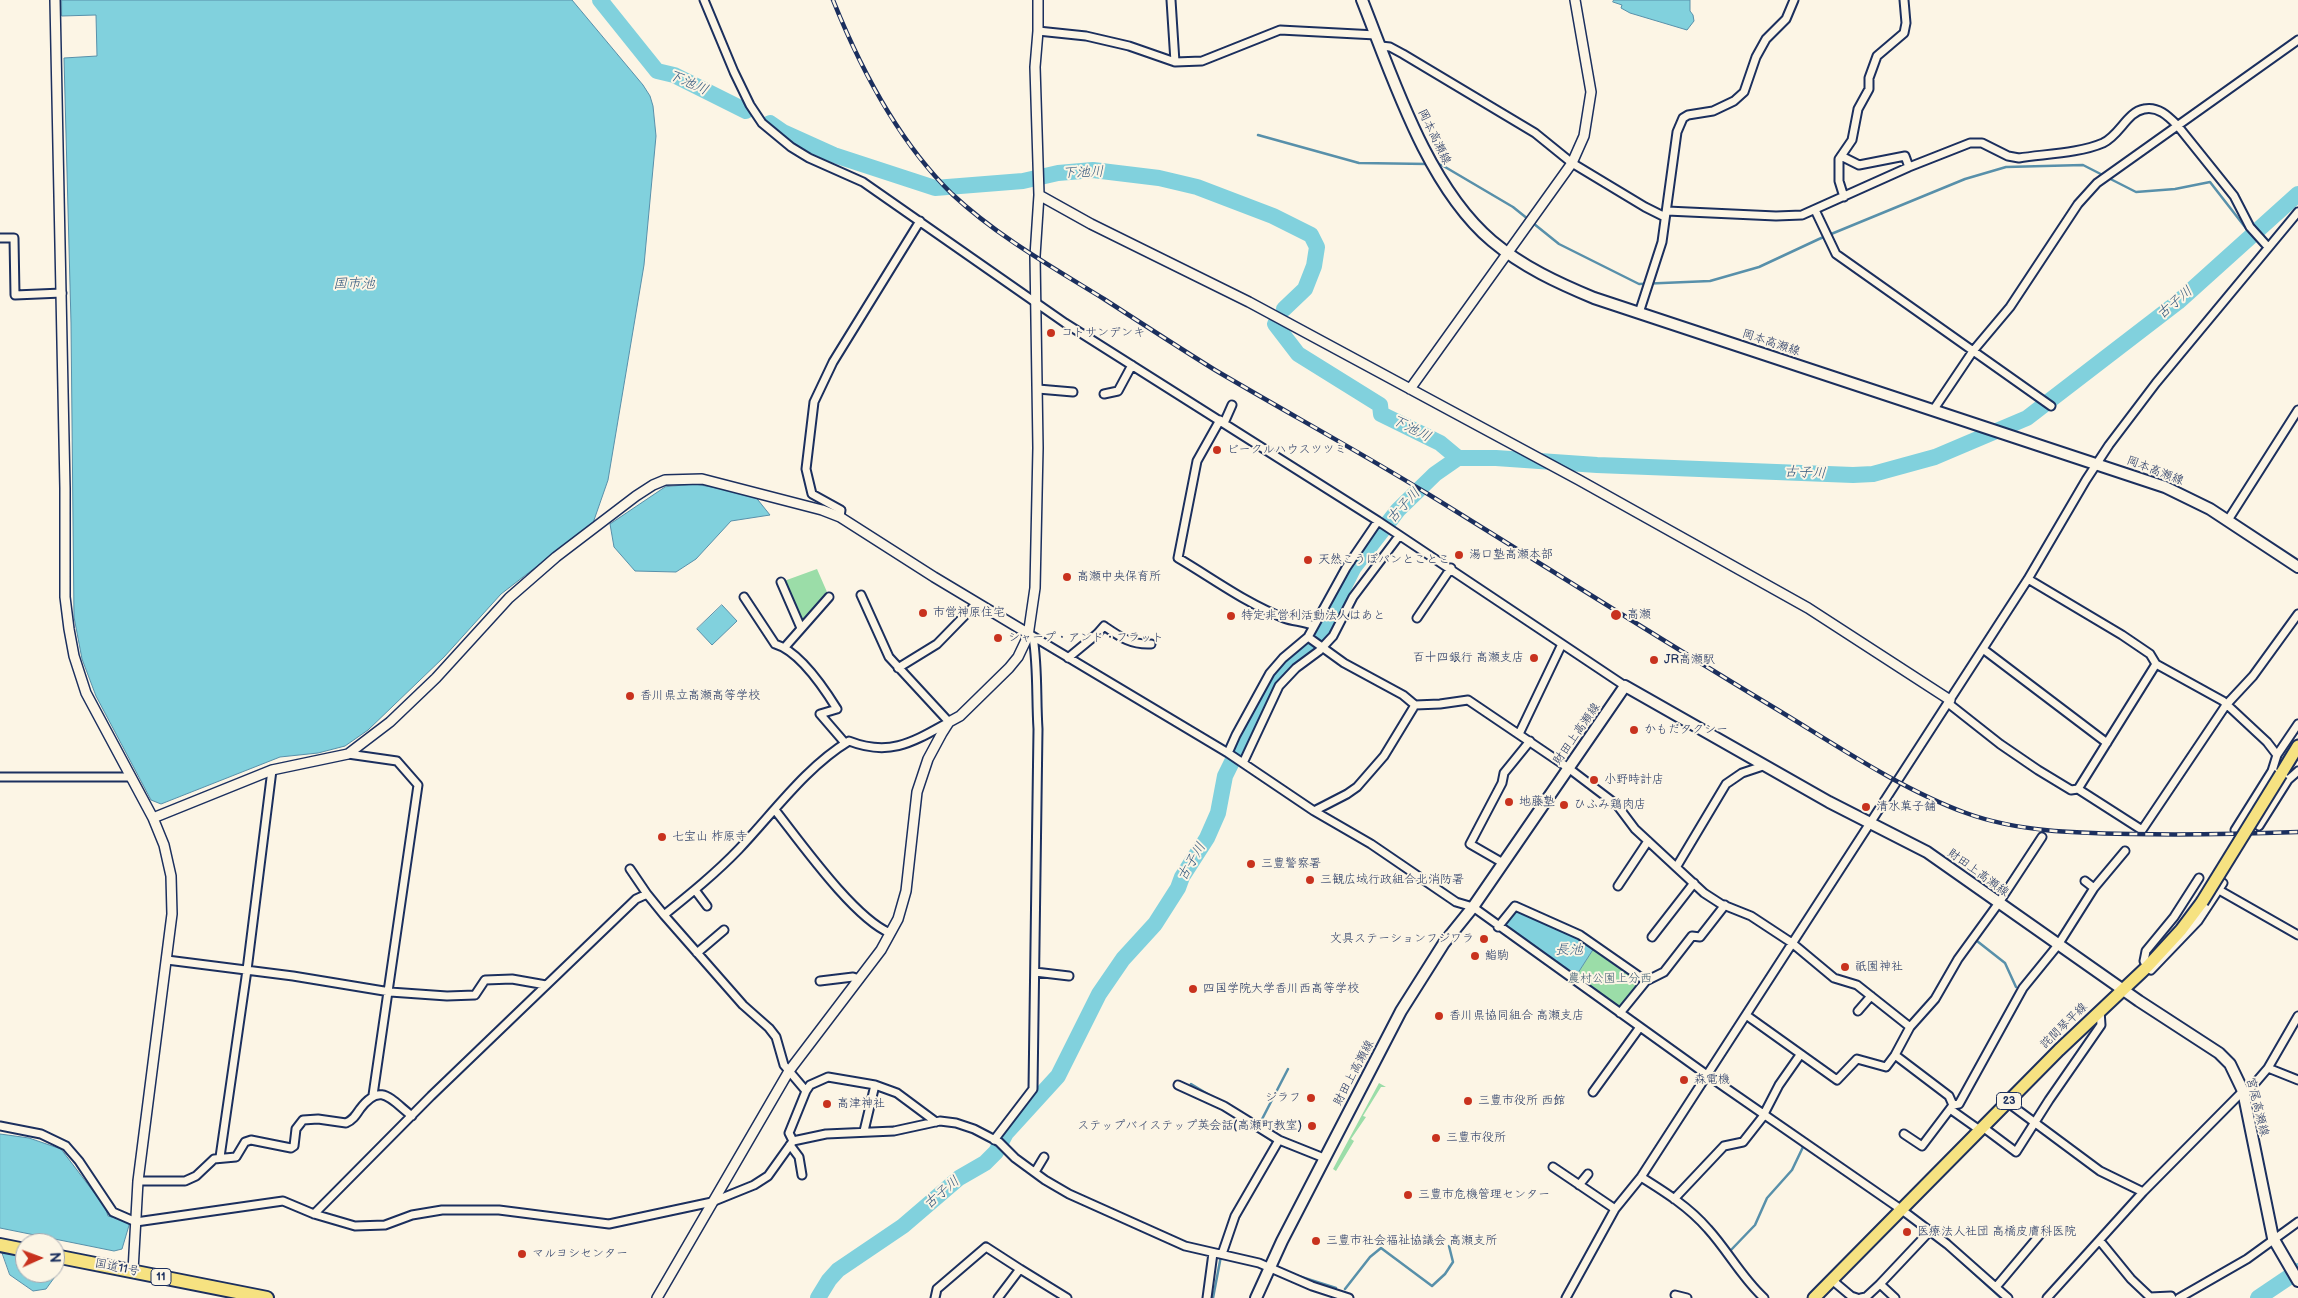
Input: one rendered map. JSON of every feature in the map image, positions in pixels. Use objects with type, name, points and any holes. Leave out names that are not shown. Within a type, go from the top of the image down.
[{"type":"highway","points":[[0,1245],[15,1248]]},
{"type":"highway","name":"国道11号","points":[[65,1258],[266,1298]]},
{"type":"main road","name":"岡本高瀬線","points":[[1362,0],[1415,129],[1447,189],[1473,222],[1533,270],[1559,284],[1639,313],[2098,463],[2165,487],[2228,520],[2298,567]]},
{"type":"main road","name":"財田上高瀬線","points":[[1256,1298],[1324,1158],[1401,1011],[1444,943],[1473,907],[1625,686],[1763,766],[1870,824],[1927,852],[1998,904],[2122,989]]},
{"type":"main road","name":"詫間琴平線","points":[[1814,1298],[2100,1010],[2147,967],[2181,930],[2202,902],[2298,746]]},
{"type":"main road","name":"宮尾高瀬線","points":[[2122,989],[2219,1053],[2230,1064],[2243,1094],[2274,1238],[2298,1281]]},
{"type":"street","points":[[55,0],[62,293],[65,597],[69,630],[74,656],[86,693],[153,818],[164,845],[171,876],[172,914],[138,1182],[133,1271]]},
{"type":"street","points":[[704,0],[750,105],[762,123],[791,147],[809,158],[863,182],[1065,323],[1451,568],[1625,686]]},
{"type":"street","points":[[664,915],[695,890],[737,851],[803,780],[839,746],[849,741],[864,747],[876,748],[910,744],[960,716],[1018,658],[1029,634],[1036,562],[1038,389],[1034,256],[1039,195],[1035,67],[1038,0]]},
{"type":"street","points":[[1171,0],[1175,62]]},
{"type":"street","points":[[1410,389],[1507,251],[1572,163],[1584,136],[1591,92],[1575,0]]},
{"type":"street","points":[[1639,313],[1662,242],[1677,132],[1683,118],[1688,115],[1713,110],[1734,101],[1744,92],[1756,57],[1766,39],[1786,19],[1794,0]]},
{"type":"street","points":[[1844,197],[1839,181],[1839,159],[1852,140],[1858,109],[1868,89],[1869,78],[1877,56],[1904,33],[1906,23],[1904,0]]},
{"type":"street","points":[[1038,31],[1086,36],[1129,46],[1175,62],[1192,62],[1211,58],[1280,30],[1376,35]]},
{"type":"street","points":[[1934,409],[1973,351],[2010,307],[2078,204],[2097,183],[2298,40]]},
{"type":"street","points":[[1381,46],[1403,54],[1500,111],[1535,133],[1572,163],[1645,207],[1666,214],[1802,215],[1970,142],[1982,143],[2008,156],[2020,158],[2091,147],[2113,138],[2131,115],[2143,109],[2153,109],[2166,114],[2177,125],[2234,196],[2250,227],[2268,247]]},
{"type":"street","points":[[1841,156],[1859,165],[1905,156],[1909,167]]},
{"type":"street","points":[[1039,195],[1091,224],[1249,302],[1579,480],[1808,608],[1949,702],[2000,744],[2038,770],[2071,790],[2078,789],[2142,830],[2226,705],[2253,676],[2298,614]]},
{"type":"street","points":[[1815,210],[1836,254],[2051,406]]},
{"type":"street","points":[[1566,1298],[1615,1209],[1641,1177],[1949,702],[2028,579],[2098,463],[2156,383],[2298,213]]},
{"type":"street","points":[[840,517],[841,510],[812,494],[806,469],[814,402],[833,362],[920,221]]},
{"type":"street","points":[[0,238],[14,238],[15,295],[62,293]]},
{"type":"street","points":[[1104,394],[1118,391],[1132,365]]},
{"type":"street","points":[[1038,389],[1073,392]]},
{"type":"street","points":[[1232,405],[1197,461],[1178,558],[1243,597],[1285,619],[1304,621],[1314,626]]},
{"type":"street","points":[[2228,520],[2298,410]]},
{"type":"street","points":[[348,754],[390,722],[436,678],[516,592],[556,557],[653,485],[665,480],[702,479],[814,508],[840,517],[977,603],[1228,753],[1314,811],[1371,844],[1456,902],[1473,907],[1707,1075],[1902,1210],[2008,1298]]},
{"type":"street","points":[[1228,753],[1270,673],[1283,658],[1310,638],[1314,626],[1346,568],[1378,521]]},
{"type":"street","points":[[1243,763],[1279,686],[1296,668],[1323,647],[1333,636],[1353,596],[1399,536]]},
{"type":"street","points":[[1417,618],[1451,568]]},
{"type":"street","points":[[2028,579],[2122,635],[2150,654],[2156,664],[2226,705],[2267,742],[2277,755],[2280,775],[2259,826]]},
{"type":"street","points":[[781,582],[801,628]]},
{"type":"street","points":[[862,595],[889,657],[949,722]]},
{"type":"street","points":[[744,597],[775,644],[785,647],[822,685],[837,709],[820,714],[846,743]]},
{"type":"street","points":[[785,647],[829,597]]},
{"type":"street","points":[[898,668],[937,644],[977,603]]},
{"type":"street","points":[[1068,658],[1104,626],[1127,642],[1138,645],[1151,644]]},
{"type":"street","points":[[994,1140],[1032,1088],[1038,729],[1035,681],[1037,658],[1029,634]]},
{"type":"street","points":[[1310,638],[1344,663],[1403,695],[1416,705],[1468,700],[1569,768],[1617,804],[1634,830],[1677,866],[1704,893],[1750,916],[1792,944],[1834,978],[1857,985],[1910,1027]]},
{"type":"street","points":[[1519,734],[1562,644]]},
{"type":"street","points":[[1983,649],[2108,743]]},
{"type":"street","points":[[2078,789],[2156,664]]},
{"type":"street","points":[[1314,811],[1347,794],[1356,787],[1384,756],[1416,705]]},
{"type":"street","points":[[657,1298],[789,1072],[881,950],[898,919],[906,891],[914,810],[919,784],[928,759],[949,722]]},
{"type":"street","points":[[2277,755],[2298,724]]},
{"type":"street","points":[[1503,863],[1470,844],[1502,784],[1504,774],[1530,741]]},
{"type":"street","points":[[153,818],[272,770],[348,754],[397,761],[418,785],[374,1095]]},
{"type":"street","points":[[1677,866],[1726,784],[1742,773],[1763,766]]},
{"type":"street","points":[[220,1157],[247,970],[272,770]]},
{"type":"street","points":[[2235,830],[2280,775],[2298,771]]},
{"type":"street","points":[[0,777],[131,778]]},
{"type":"street","points":[[775,810],[833,883],[878,928],[890,933]]},
{"type":"street","points":[[1746,1015],[1837,1080],[1857,1059],[1886,1067],[1910,1027],[1935,999],[1958,959],[2042,838]]},
{"type":"street","points":[[1618,886],[1648,841]]},
{"type":"street","points":[[1904,1134],[1922,1146],[1951,1107],[1959,1104],[2023,988],[2058,945],[2094,888],[2125,851]]},
{"type":"street","points":[[630,869],[664,915],[743,1006],[769,1028],[776,1037],[784,1065],[806,1091]]},
{"type":"street","points":[[2199,878],[2179,909],[2146,951],[2144,961],[2151,970],[2198,921],[2221,887],[2298,935]]},
{"type":"street","points":[[2085,881],[2094,888]]},
{"type":"street","points":[[1652,937],[1694,883]]},
{"type":"street","points":[[695,890],[707,906]]},
{"type":"street","points":[[314,1214],[546,985],[636,899],[647,894]]},
{"type":"street","points":[[1620,1013],[1646,981],[1664,972],[1692,936],[1700,937],[1725,905]]},
{"type":"street","points":[[1498,926],[1515,906],[1580,935],[1646,981]]},
{"type":"street","points":[[697,953],[724,930]]},
{"type":"street","points":[[167,960],[390,992],[447,996],[474,995],[485,980],[512,979],[546,985]]},
{"type":"street","points":[[1035,972],[1069,976]]},
{"type":"street","points":[[820,981],[854,977],[859,979]]},
{"type":"street","points":[[1858,1011],[1871,996]]},
{"type":"street","points":[[1895,1054],[1949,1096],[1951,1107],[2016,1152],[2101,1025],[2100,1010]]},
{"type":"street","points":[[2047,1298],[2143,1192],[2268,1068],[2298,1016]]},
{"type":"street","points":[[1593,1092],[1640,1027]]},
{"type":"street","points":[[1674,1199],[1724,1146],[1743,1142],[1765,1114],[1779,1085],[1800,1055]]},
{"type":"street","points":[[2268,1068],[2298,1080]]},
{"type":"street","points":[[802,1175],[799,1157],[791,1143],[789,1133],[810,1085],[828,1077],[875,1085],[897,1093],[936,1122]]},
{"type":"street","points":[[864,1131],[875,1085]]},
{"type":"street","points":[[1178,1085],[1224,1106],[1279,1140],[1324,1158]]},
{"type":"street","points":[[138,1182],[186,1180],[196,1176],[211,1161],[220,1157],[236,1157],[245,1142],[251,1140],[291,1148],[294,1146],[296,1129],[303,1120],[318,1119],[346,1123],[351,1121],[367,1100],[374,1095],[385,1095],[412,1116]]},
{"type":"street","points":[[2008,1102],[2100,1171],[2143,1192]]},
{"type":"street","points":[[0,1126],[41,1134],[66,1146],[79,1161],[112,1212],[136,1222],[283,1201],[314,1214],[355,1226],[385,1225],[412,1215],[442,1210],[499,1210],[609,1224],[712,1202],[754,1186],[768,1176],[791,1143],[826,1134],[894,1131],[936,1122],[956,1123],[974,1129],[994,1140],[1035,1172],[1069,1194],[1185,1246],[1259,1263],[1312,1286],[1349,1298]]},
{"type":"street","points":[[1222,1254],[1235,1216],[1279,1140]]},
{"type":"street","points":[[1035,1172],[1044,1157]]},
{"type":"street","points":[[1553,1167],[1615,1209]]},
{"type":"street","points":[[1579,1185],[1588,1174]]},
{"type":"street","points":[[1641,1177],[1694,1214],[1709,1230],[1754,1289],[1764,1298]]},
{"type":"street","points":[[2179,1298],[2247,1259],[2298,1222]]},
{"type":"street","points":[[1861,1298],[1880,1284],[1930,1232]]},
{"type":"street","points":[[1996,1287],[2043,1232]]},
{"type":"street","points":[[2028,1236],[2034,1242]]},
{"type":"street","points":[[2100,1241],[2150,1297],[2171,1296],[2172,1298]]},
{"type":"street","points":[[935,1298],[937,1289],[986,1247],[1067,1298]]},
{"type":"street","points":[[1208,1298],[1213,1253]]},
{"type":"street","points":[[998,1298],[1020,1269]]},
{"type":"street","points":[[1832,1280],[1851,1296],[1857,1298]]},
{"type":"street","points":[[1880,1284],[1895,1298]]},
{"type":"street","points":[[1675,1295],[1687,1298]]},
{"type":"green space","points":[[817,569],[827,592],[801,622],[784,581]]},
{"type":"green space","name":"農村公園上分西","points":[[1594,948],[1641,980],[1620,1008],[1576,976]]},
{"type":"green space","points":[[1379,1083],[1386,1087],[1381,1087],[1363,1116],[1366,1117],[1351,1139],[1354,1141],[1336,1171],[1333,1169]]},
{"type":"water","name":"国市池","points":[[62,0],[572,0],[643,85],[650,96],[653,106],[656,136],[644,265],[608,480],[593,523],[501,594],[444,657],[368,730],[345,746],[318,753],[280,757],[161,804],[151,800],[96,696],[82,659],[74,617],[71,323],[64,58],[97,56],[96,15],[62,16]]},
{"type":"water","points":[[1614,0],[1690,0],[1690,11],[1694,21],[1687,30],[1630,13],[1621,8],[1622,5],[1613,2]]},
{"type":"water","points":[[695,484],[754,495],[770,515],[731,521],[696,559],[676,572],[635,571],[614,547],[610,524],[665,487]]},
{"type":"water","points":[[722,605],[737,621],[712,645],[697,629]]},
{"type":"water","name":"長池","points":[[1517,908],[1579,937],[1594,948],[1576,976],[1503,924]]},
{"type":"water","points":[[0,1134],[29,1138],[61,1149],[105,1207],[108,1216],[130,1222],[122,1249],[114,1251],[65,1241],[65,1233],[25,1233],[0,1228]]},
{"type":"water","points":[[2,1252],[15,1255],[15,1278],[10,1275]]},
{"type":"water","points":[[22,1283],[50,1283],[46,1289],[33,1291]]},
{"type":"waterway","name":"下池川","points":[[600,0],[657,71],[674,75],[746,111]]},
{"type":"waterway","name":"下池川","points":[[770,123],[783,132],[834,155],[935,188],[1023,181],[1058,173],[1093,170],[1159,178],[1197,187],[1273,216],[1311,235],[1317,247],[1314,266],[1305,289],[1284,309]]},
{"type":"waterway","points":[[1258,135],[1359,163],[1428,164]]},
{"type":"waterway","points":[[1436,164],[1440,164],[1513,207],[1559,244],[1639,284],[1710,281],[1759,267],[1819,239],[1965,179],[2006,167],[2083,165],[2136,192],[2175,189],[2210,182],[2252,236]]},
{"type":"waterway","name":"古子川","points":[[818,1298],[829,1280],[838,1270],[903,1226],[959,1178],[985,1163],[996,1152],[1006,1133],[1058,1076],[1099,994],[1123,959],[1155,924],[1207,838],[1218,813],[1225,776],[1265,695],[1281,673],[1307,650],[1323,628],[1354,567],[1398,510],[1435,474],[1458,458],[1496,458],[1597,465],[1853,475],[1873,474],[1935,457],[2027,418],[2178,302],[2298,194]]},
{"type":"waterway","name":"下池川","points":[[1275,324],[1298,354],[1380,405],[1381,414],[1440,443],[1458,458]]},
{"type":"waterway","points":[[1977,941],[2005,963],[2016,987]]},
{"type":"waterway","points":[[1259,1125],[1288,1069]]},
{"type":"waterway","points":[[1191,1084],[1216,1099]]},
{"type":"waterway","points":[[1259,1132],[1275,1143]]},
{"type":"waterway","points":[[1731,1250],[1755,1225],[1767,1198],[1792,1170],[1803,1147]]},
{"type":"waterway","points":[[1232,1233],[1243,1208]]},
{"type":"waterway","points":[[1345,1289],[1370,1257],[1381,1248],[1432,1286],[1445,1274],[1453,1262],[1449,1246]]},
{"type":"waterway","points":[[1213,1298],[1221,1256]]},
{"type":"waterway","points":[[1957,1258],[2001,1298]]},
{"type":"waterway","points":[[2258,1298],[2298,1271]]},
{"type":"waterway","points":[[1292,1274],[1336,1288]]},
{"type":"railway","points":[[833,0],[869,78],[898,128],[952,194],[987,224],[1215,370],[1402,478],[1867,764],[1941,803],[1986,819],[2027,828],[2068,832],[2131,834],[2298,832]]},
{"type":"place","name":"コトサンデンキ","points":[[1051,333]]},
{"type":"place","name":"ビークルハウスツツミ","points":[[1217,450]]},
{"type":"place","name":"湯口塾高瀬本部","points":[[1459,555]]},
{"type":"place","name":"天然こうぼパンとことこ","points":[[1308,560]]},
{"type":"place","name":"高瀬中央保育所","points":[[1067,577]]},
{"type":"place","name":"市営神原住宅","points":[[923,613]]},
{"type":"place","name":"高瀬","points":[[1616,615]]},
{"type":"place","name":"特定非営利活動法人はあと","points":[[1231,616]]},
{"type":"place","name":"シャープ・アンド・フラット","points":[[998,638]]},
{"type":"place","name":"百十四銀行 高瀬支店","points":[[1534,658]]},
{"type":"place","name":"JR高瀬駅","points":[[1654,660]]},
{"type":"place","name":"香川県立高瀬高等学校","points":[[630,696]]},
{"type":"place","name":"かもだタクシー","points":[[1634,730]]},
{"type":"place","name":"小野時計店","points":[[1594,780]]},
{"type":"place","name":"地藤塾","points":[[1509,802]]},
{"type":"place","name":"ひふみ鶏肉店","points":[[1564,805]]},
{"type":"place","name":"清水菓子舗","points":[[1866,807]]},
{"type":"place","name":"七宝山 柞原寺","points":[[662,837]]},
{"type":"place","name":"三豊警察署","points":[[1251,864]]},
{"type":"place","name":"三観広域行政組合北消防署","points":[[1310,880]]},
{"type":"place","name":"文具ステーションフジワラ","points":[[1484,939]]},
{"type":"place","name":"鮨駒","points":[[1475,956]]},
{"type":"place","name":"祇園神社","points":[[1845,967]]},
{"type":"place","name":"四国学院大学香川西高等学校","points":[[1193,989]]},
{"type":"place","name":"香川県協同組合 高瀬支店","points":[[1439,1016]]},
{"type":"place","name":"森電機","points":[[1684,1080]]},
{"type":"place","name":"ジラフ","points":[[1311,1098]]},
{"type":"place","name":"三豊市役所 西館","points":[[1468,1101]]},
{"type":"place","name":"高津神社","points":[[827,1104]]},
{"type":"place","name":"ステップバイステップ英会話(高瀬町教室)","points":[[1312,1126]]},
{"type":"place","name":"三豊市役所","points":[[1436,1138]]},
{"type":"place","name":"三豊市危機管理センター","points":[[1408,1195]]},
{"type":"place","name":"医療法人社団 高橋皮膚科医院","points":[[1907,1232]]},
{"type":"place","name":"三豊市社会福祉協議会 高瀬支所","points":[[1316,1241]]},
{"type":"place","name":"マルヨシセンター","points":[[522,1254]]}]
